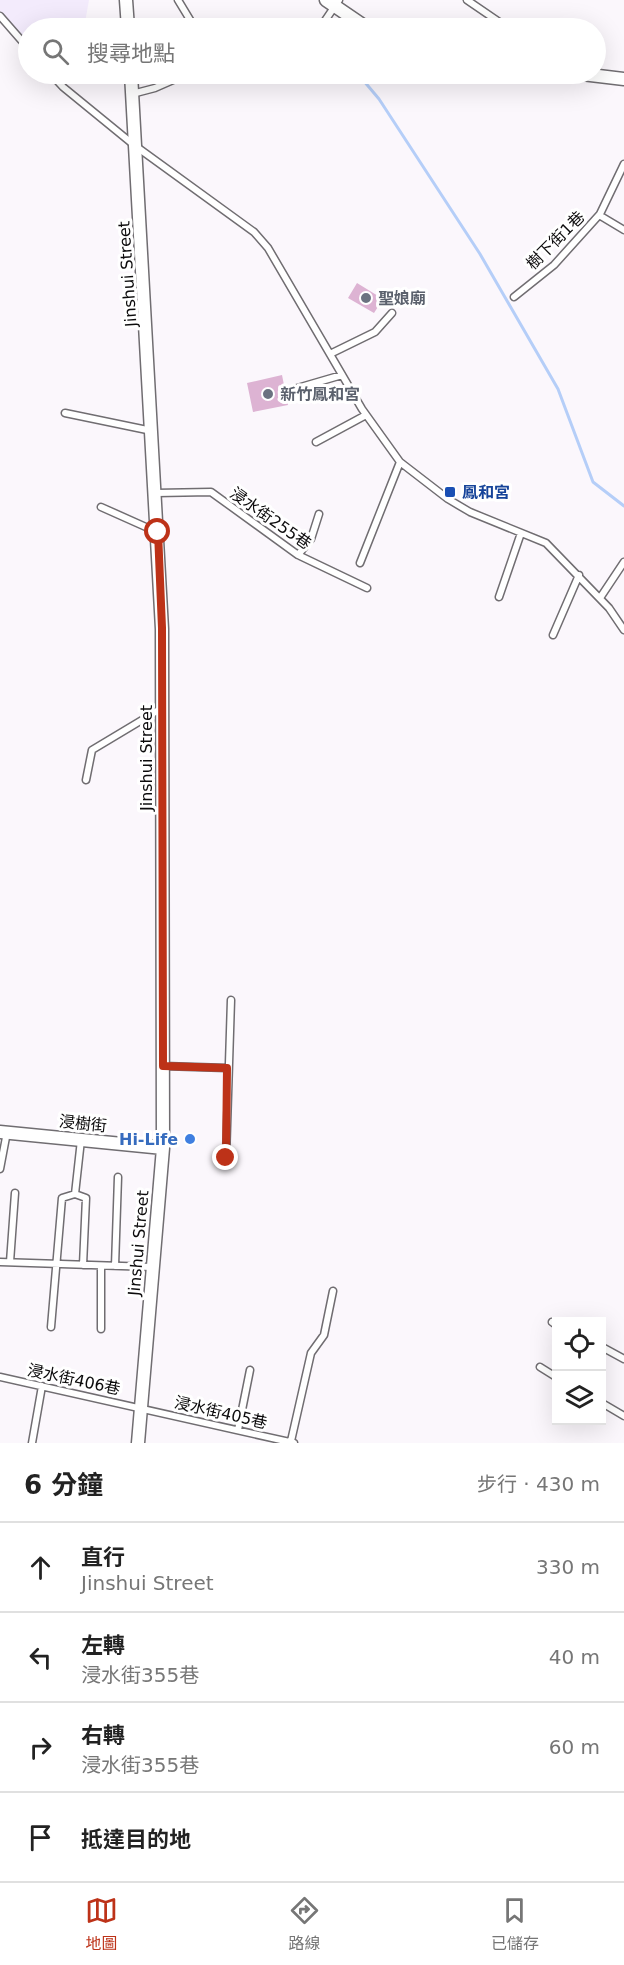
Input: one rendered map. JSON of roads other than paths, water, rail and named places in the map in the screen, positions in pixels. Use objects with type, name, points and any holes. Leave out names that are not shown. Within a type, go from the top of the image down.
[{"type":"street","points":[[126,0],[127,18]]},
{"type":"street","points":[[334,2],[354,18]]},
{"type":"street","points":[[606,77],[624,79]]},
{"type":"street","name":"Jinshui Street","points":[[132,84],[158,532],[163,708],[163,1148],[138,1443]]},
{"type":"street","name":"浸樹街","points":[[4,1132],[163,1148]]},
{"type":"lane","points":[[178,0],[189,18]]},
{"type":"lane","points":[[467,0],[493,18]]},
{"type":"lane","points":[[325,18],[334,2]]},
{"type":"lane","points":[[0,16],[18,37]]},
{"type":"lane","points":[[60,84],[134,144],[254,232],[268,249],[366,415],[400,462],[448,499],[470,512],[546,543],[600,598],[624,630]]},
{"type":"lane","points":[[132,94],[164,84]]},
{"type":"lane","name":"樹下街1巷","points":[[514,297],[554,265],[599,215],[624,164]]},
{"type":"lane","points":[[599,215],[624,230]]},
{"type":"lane","points":[[330,354],[375,332],[392,313]]},
{"type":"lane","points":[[294,389],[342,375]]},
{"type":"lane","points":[[65,413],[152,431]]},
{"type":"lane","points":[[316,442],[366,415]]},
{"type":"lane","points":[[360,563],[400,462]]},
{"type":"lane","name":"浸水街255巷","points":[[156,493],[212,492],[298,555],[367,588]]},
{"type":"lane","points":[[102,507],[158,532]]},
{"type":"lane","points":[[298,555],[311,539],[319,514]]},
{"type":"lane","points":[[499,597],[521,533]]},
{"type":"lane","points":[[600,598],[624,562]]},
{"type":"lane","points":[[553,635],[579,575]]},
{"type":"lane","points":[[86,780],[92,750],[163,708]]},
{"type":"lane","points":[[226,1158],[227,1068],[231,1000]]},
{"type":"lane","points":[[163,1066],[227,1068]]},
{"type":"lane","points":[[0,1169],[4,1132]]},
{"type":"lane","points":[[75,1194],[81,1140]]},
{"type":"lane","points":[[115,1266],[118,1177]]},
{"type":"lane","points":[[10,1262],[15,1193]]},
{"type":"lane","points":[[51,1327],[62,1198],[75,1194],[86,1198],[83,1265]]},
{"type":"lane","points":[[0,1262],[153,1267]]},
{"type":"lane","points":[[101,1266],[101,1329]]},
{"type":"lane","points":[[292,1442],[311,1353],[324,1335],[333,1291]]},
{"type":"lane","points":[[606,1349],[624,1359]]},
{"type":"lane","points":[[540,1367],[552,1374]]},
{"type":"lane","points":[[238,1430],[250,1370]]},
{"type":"lane","name":"浸水街406巷","points":[[0,1377],[142,1407]]},
{"type":"lane","points":[[32,1443],[42,1386]]},
{"type":"lane","points":[[606,1405],[624,1416]]},
{"type":"lane","name":"浸水街405巷","points":[[142,1407],[271,1440],[292,1442]]},
{"type":"waterway","points":[[366,84],[379,99],[480,254],[558,389],[593,482],[624,506]]},
{"type":"place","name":"聖娘廟","points":[[366,298]]},
{"type":"place","name":"新竹鳳和宮","points":[[268,394]]},
{"type":"place","name":"鳳和宮","points":[[450,492]]},
{"type":"place","name":"Hi-Life","points":[[190,1139]]}]
